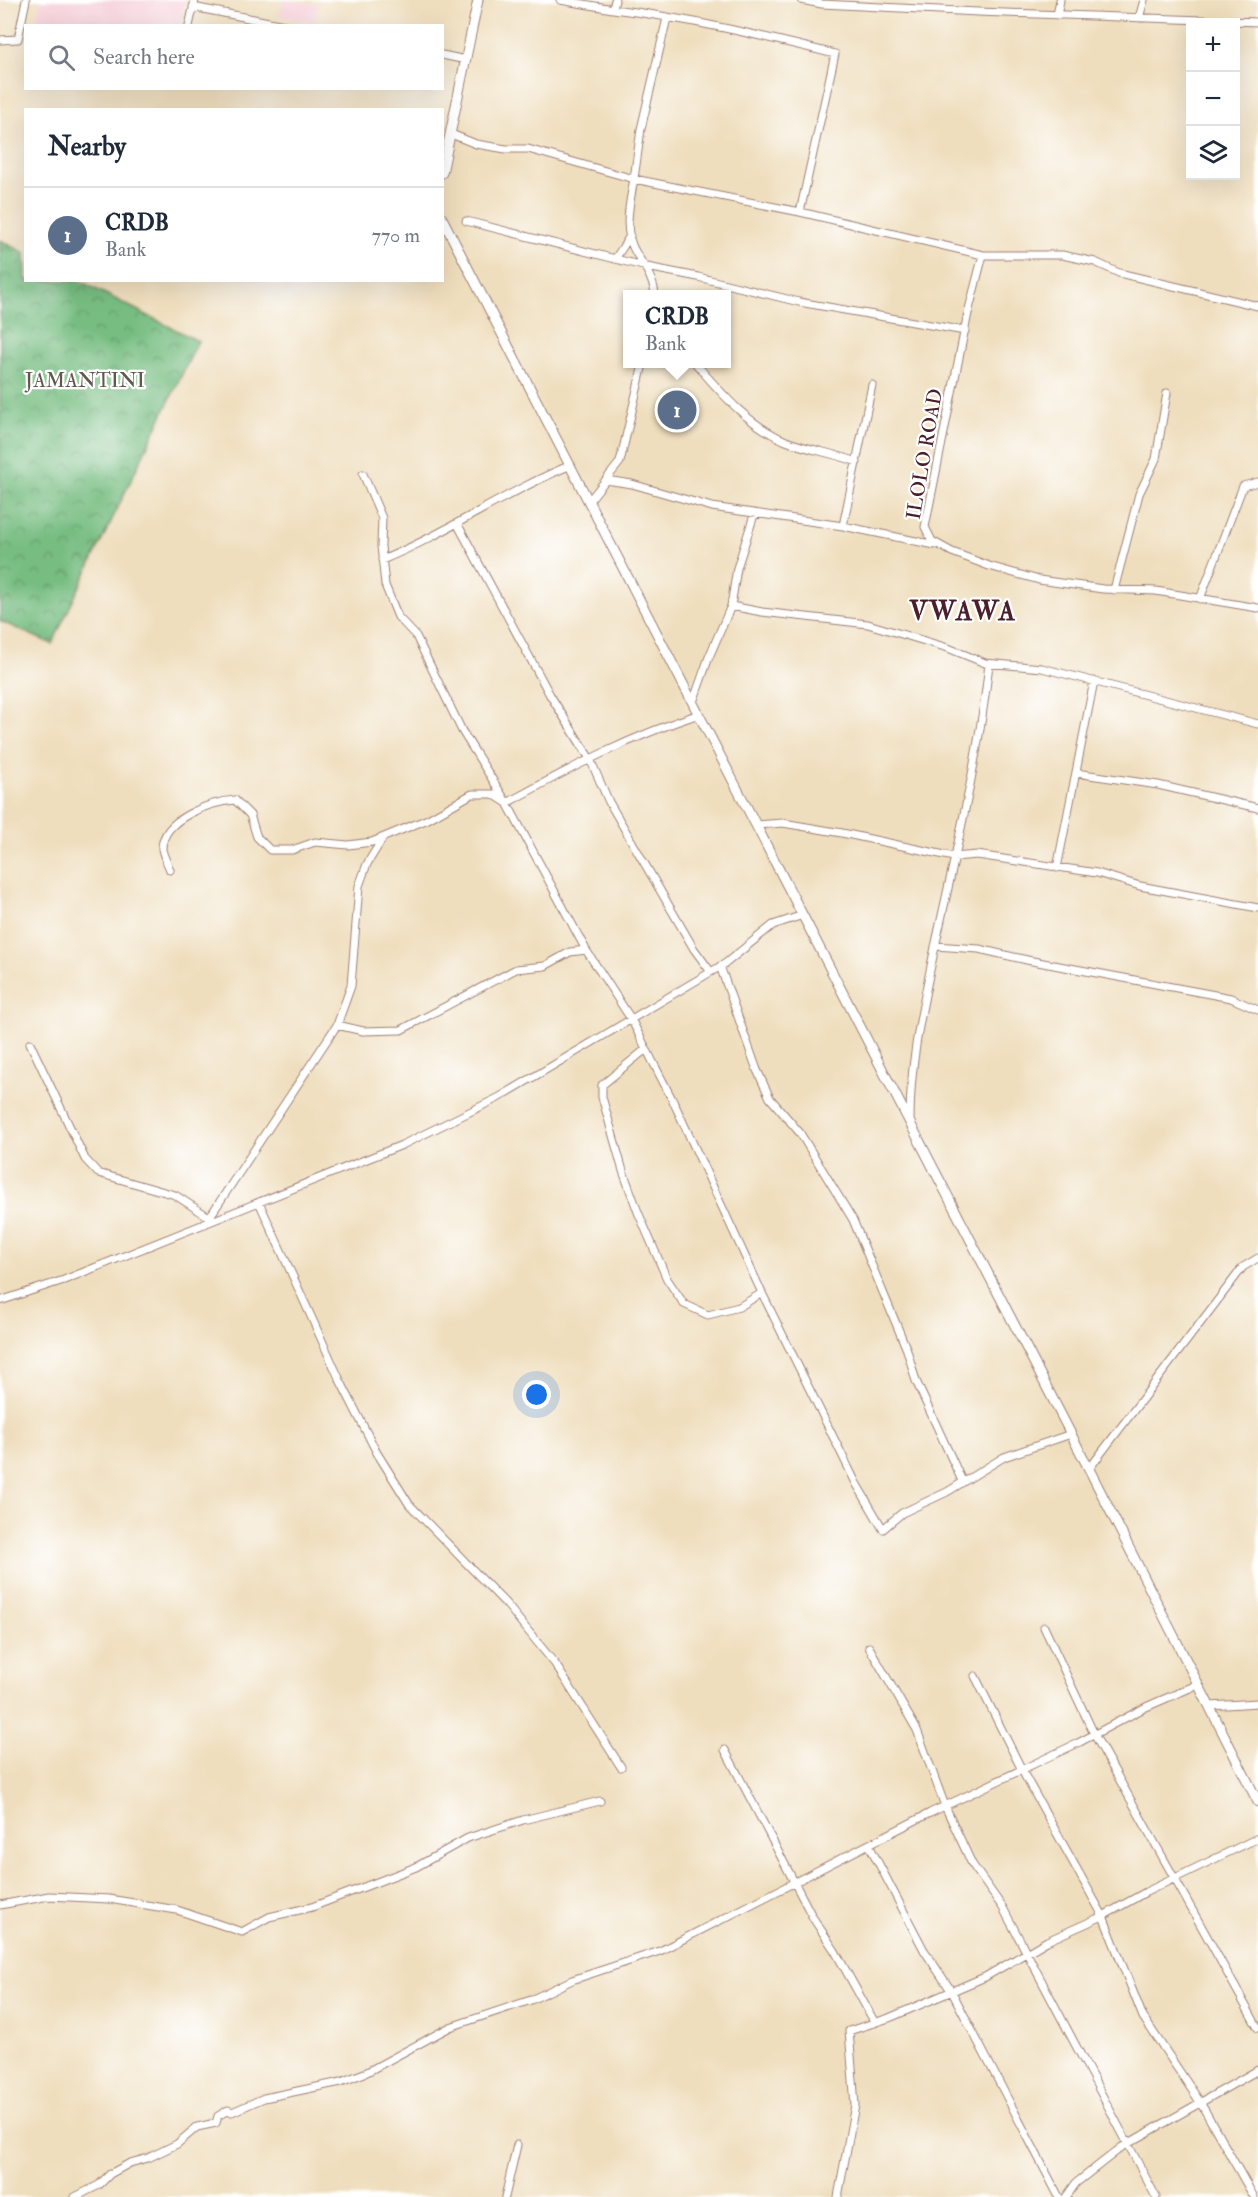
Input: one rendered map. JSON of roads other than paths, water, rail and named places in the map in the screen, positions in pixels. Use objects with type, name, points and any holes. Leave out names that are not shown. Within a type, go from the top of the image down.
[{"type":"street","points":[[24,24],[26,0]]},
{"type":"street","points":[[444,164],[478,0]]},
{"type":"street","points":[[560,0],[667,18],[836,54],[800,212]]},
{"type":"street","points":[[613,9],[615,0]]},
{"type":"street","points":[[801,0],[1057,15],[1258,22]]},
{"type":"street","points":[[1057,15],[1060,0]]},
{"type":"street","points":[[1139,18],[1144,0]]},
{"type":"street","points":[[189,24],[194,3],[281,24]]},
{"type":"street","points":[[654,290],[646,267],[634,251],[630,236],[629,207],[641,129],[667,18]]},
{"type":"street","points":[[0,40],[18,39],[24,29]]},
{"type":"street","points":[[444,56],[466,60]]},
{"type":"street","points":[[451,134],[476,144],[506,149],[528,148],[634,179],[800,212],[983,255],[1062,255],[1095,262],[1119,273],[1258,306]]},
{"type":"street","points":[[466,221],[646,267],[698,277],[799,302],[964,331]]},
{"type":"street","points":[[444,222],[1071,1434],[1258,1802]]},
{"type":"street","points":[[615,259],[630,236]]},
{"type":"street","name":"ILOLO ROAD","points":[[941,546],[932,541],[925,527],[964,331],[983,255]]},
{"type":"street","points":[[589,501],[620,462],[643,368]]},
{"type":"street","points":[[700,368],[729,403],[757,426],[788,441],[857,462]]},
{"type":"street","points":[[843,526],[872,385]]},
{"type":"street","points":[[1114,590],[1139,494],[1156,459],[1167,393]]},
{"type":"street","points":[[382,560],[458,525],[533,480],[570,465]]},
{"type":"street","points":[[363,474],[382,518],[382,560],[385,585],[398,617],[416,636],[462,731],[507,803],[586,950],[631,1019],[762,1293],[856,1483],[883,1529],[902,1513],[947,1492],[1004,1457],[1071,1434]]},
{"type":"street","points":[[606,480],[754,515],[843,526],[941,546],[989,566],[1039,580],[1114,590],[1156,591],[1258,608]]},
{"type":"street","points":[[1200,599],[1243,486],[1258,482]]},
{"type":"street","points":[[693,702],[708,657],[731,606],[737,568],[754,515]]},
{"type":"street","points":[[458,525],[550,695],[590,759],[609,802],[694,949],[711,972]]},
{"type":"street","points":[[731,606],[762,612],[868,624],[902,632],[989,664],[1042,668],[1258,724]]},
{"type":"street","points":[[910,1122],[910,1088],[918,1022],[954,857],[989,664]]},
{"type":"street","points":[[1057,868],[1094,681]]},
{"type":"street","points":[[507,803],[643,733],[699,714]]},
{"type":"street","points":[[1076,773],[1158,785],[1258,808]]},
{"type":"street","points":[[170,870],[162,849],[167,831],[188,815],[214,802],[235,800],[250,815],[257,837],[270,850],[292,850],[315,842],[372,842],[428,819],[472,794],[493,794],[507,803]]},
{"type":"street","points":[[756,825],[783,823],[954,857],[977,855],[1097,873],[1140,885],[1258,908]]},
{"type":"street","points":[[207,1221],[337,1025],[351,986],[359,886],[367,864],[383,838]]},
{"type":"street","points":[[0,1301],[64,1280],[402,1145],[498,1098],[711,972],[773,925],[803,915]]},
{"type":"street","points":[[935,946],[979,949],[1231,998],[1258,1010]]},
{"type":"street","points":[[337,1025],[363,1031],[401,1030],[516,969],[545,966],[570,952],[586,950]]},
{"type":"street","points":[[720,966],[757,1070],[770,1098],[800,1133],[853,1220],[907,1350],[916,1381],[962,1482]]},
{"type":"street","points":[[30,1043],[85,1160],[98,1173],[176,1195],[207,1221]]},
{"type":"street","points":[[646,1049],[602,1085],[602,1097],[623,1171],[668,1279],[684,1304],[708,1315],[739,1307],[762,1293]]},
{"type":"street","points":[[259,1202],[339,1378],[377,1453],[409,1504],[507,1605],[555,1664],[621,1767]]},
{"type":"street","points":[[1089,1469],[1243,1267],[1258,1258]]},
{"type":"street","points":[[1044,1627],[1095,1734],[1258,2028]]},
{"type":"street","points":[[869,1647],[917,1730],[945,1806],[972,1864],[1003,1908],[1062,2015],[1156,2197]]},
{"type":"street","points":[[975,1676],[1021,1769],[1103,1916],[1143,2017],[1200,2102],[1254,2197]]},
{"type":"street","points":[[75,2197],[99,2185],[110,2174],[130,2163],[148,2158],[187,2138],[197,2127],[216,2123],[218,2116],[228,2110],[232,2112],[264,2098],[341,2082],[367,2072],[450,2027],[531,2000],[572,1980],[660,1951],[945,1806],[1146,1707],[1199,1684]]},
{"type":"street","points":[[1210,1706],[1258,1703]]},
{"type":"street","points":[[725,1750],[795,1882],[875,2023]]},
{"type":"street","points":[[0,1905],[49,1896],[109,1899],[177,1910],[242,1932],[269,1917],[312,1907],[416,1867],[468,1838],[523,1820],[600,1801]]},
{"type":"street","points":[[838,2197],[855,2104],[849,2031],[875,2023],[985,1977],[1047,1941],[1103,1916],[1258,1838]]},
{"type":"street","points":[[869,1845],[924,1950],[952,1992],[1059,2197]]},
{"type":"street","points":[[1066,2197],[1076,2183],[1128,2144],[1258,2070]]},
{"type":"street","points":[[505,2197],[517,2145]]},
{"type":"place","name":"CRDB","points":[[677,410]]},
{"type":"district","name":"VWAWA","points":[[963,611]]},
{"type":"park label","name":"JAMANTINI","points":[[85,380]]}]
